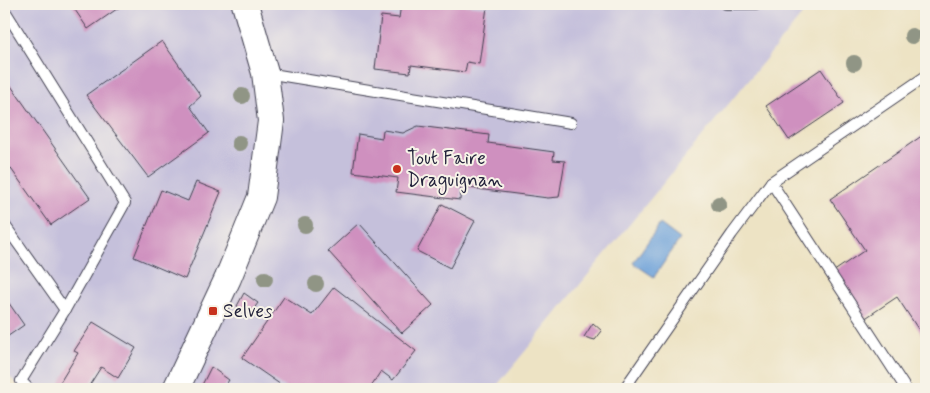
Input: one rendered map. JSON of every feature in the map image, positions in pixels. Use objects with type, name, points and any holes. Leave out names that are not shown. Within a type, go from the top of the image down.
[{"type":"street","points":[[176,389],[228,278],[261,197],[271,121],[265,73],[245,4]]},
{"type":"lane","points":[[726,4],[750,6],[756,4]]},
{"type":"lane","points":[[4,9],[125,203],[65,310],[20,381],[29,389]]},
{"type":"lane","points":[[265,73],[571,123]]},
{"type":"lane","points":[[624,389],[732,234],[771,182],[926,76]]},
{"type":"lane","points":[[771,182],[906,389]]},
{"type":"lane","points":[[4,224],[65,310]]},
{"type":"shaded area","points":[[4,4],[811,4],[494,389],[24,389],[4,373]]},
{"type":"water","points":[[660,224],[680,239],[654,277],[633,263]]},
{"type":"building","points":[[71,4],[124,4],[88,29]]},
{"type":"building","points":[[401,4],[451,4],[487,7],[479,64],[467,62],[465,72],[411,65],[410,73],[375,69],[381,16],[399,18]]},
{"type":"building","points":[[162,41],[201,96],[190,106],[209,133],[148,177],[86,95]]},
{"type":"building","points":[[821,69],[844,103],[789,140],[766,106]]},
{"type":"building","points":[[4,76],[90,198],[51,225],[4,159]]},
{"type":"building","points":[[418,126],[489,135],[488,143],[554,152],[553,160],[565,161],[559,197],[548,198],[461,187],[460,200],[396,192],[398,178],[353,172],[358,134],[382,138],[383,130],[403,133]]},
{"type":"building","points":[[926,133],[926,341],[897,297],[861,321],[830,274],[865,250],[830,199]]},
{"type":"building","points":[[196,182],[221,192],[185,279],[134,257],[161,190],[188,201]]},
{"type":"building","points":[[442,204],[475,221],[450,268],[417,251]]},
{"type":"building","points":[[359,223],[433,305],[402,333],[328,251]]},
{"type":"building","points":[[334,287],[416,351],[393,380],[381,371],[369,389],[287,389],[242,358],[284,297],[312,315]]},
{"type":"building","points":[[244,293],[258,303],[250,314],[237,306]]},
{"type":"building","points":[[4,296],[24,325],[4,339]]},
{"type":"building","points":[[93,322],[136,348],[118,378],[101,367],[87,389],[56,389],[78,353],[74,351]]},
{"type":"building","points":[[593,323],[602,331],[595,340],[584,337]]},
{"type":"building","points":[[211,367],[229,380],[223,389],[200,389]]},
{"type":"place","name":"Tout Faire Draguignan","points":[[397,169]]},
{"type":"place","name":"Selves","points":[[213,311]]}]
